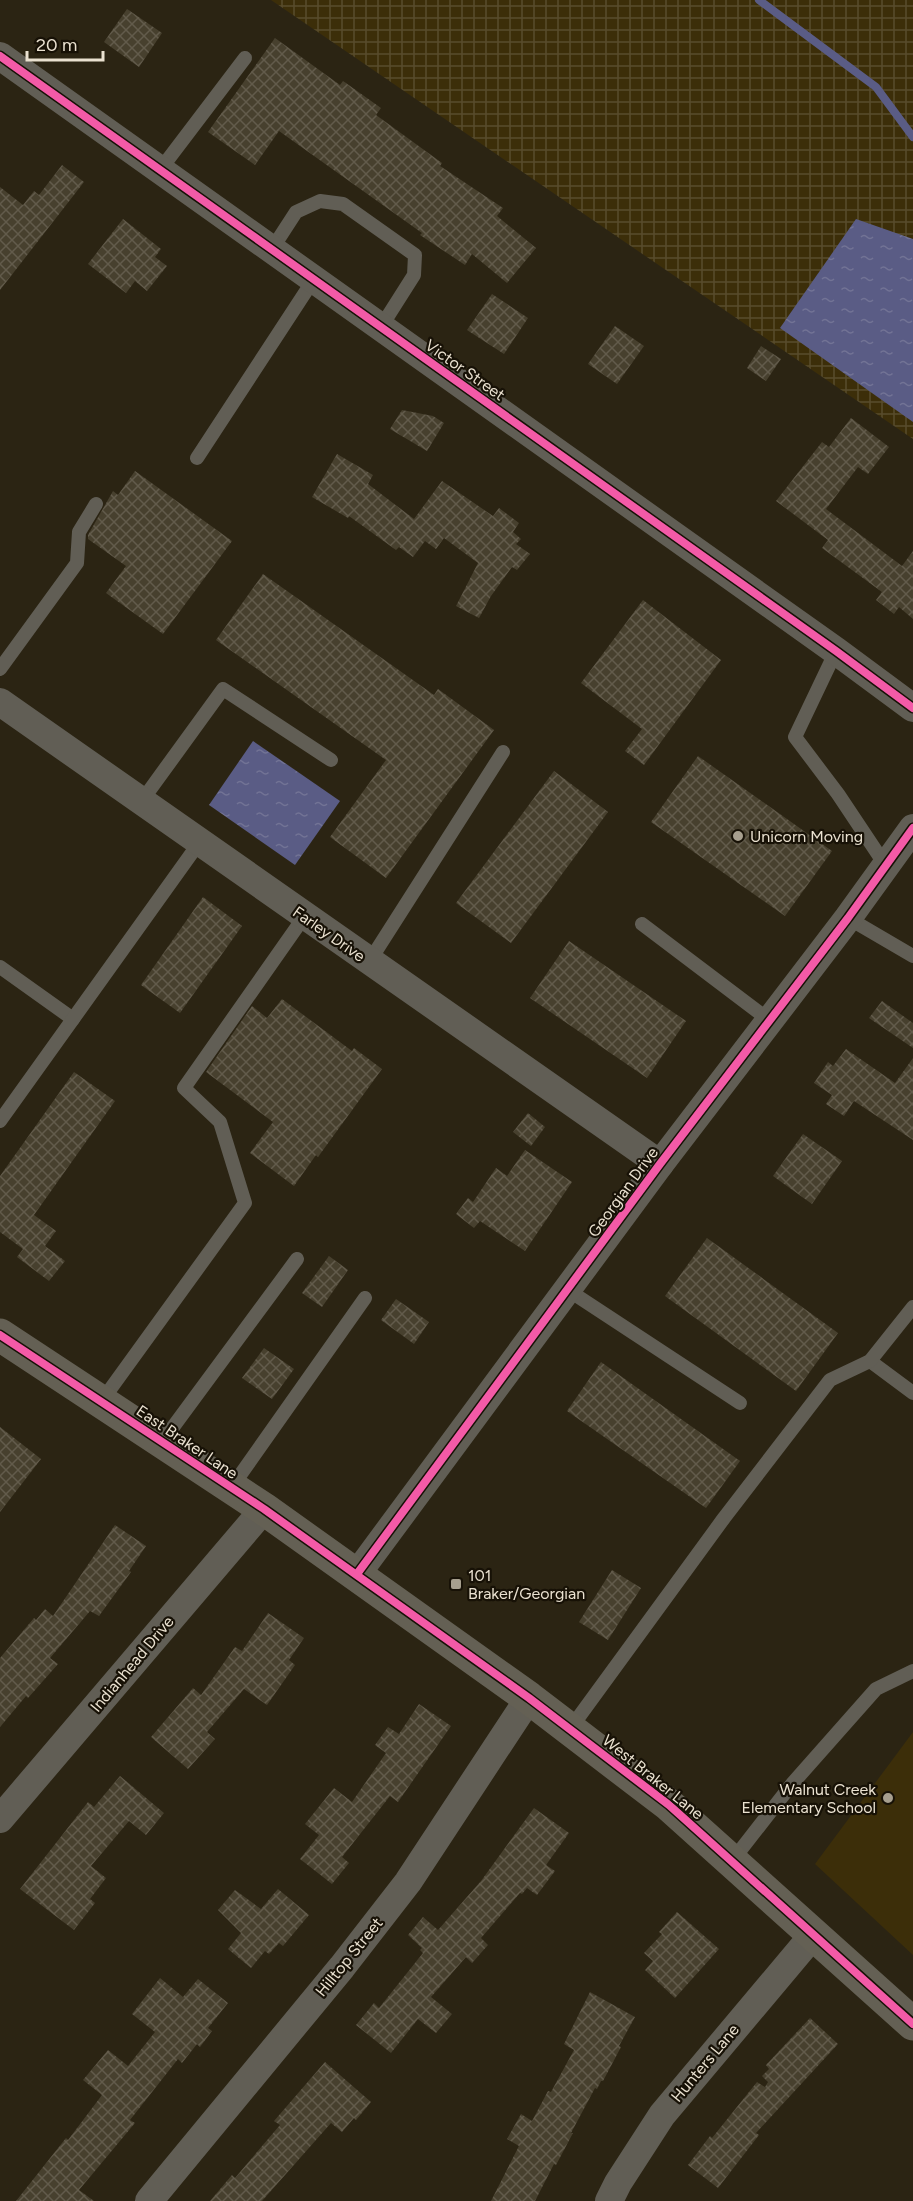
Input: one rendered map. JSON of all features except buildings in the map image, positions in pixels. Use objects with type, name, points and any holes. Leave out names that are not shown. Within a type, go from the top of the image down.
[{"type":"main road","name":"East Braker Lane","points":[[0,1335],[264,1509],[357,1574]]},
{"type":"main road","name":"West Braker Lane","points":[[357,1574],[529,1698],[669,1804],[913,2024]]},
{"type":"street","name":"Victor Street","points":[[0,56],[913,708]]},
{"type":"street","name":"Farley Drive","points":[[0,702],[304,917],[660,1164]]},
{"type":"street","name":"Georgian Drive","points":[[357,1574],[660,1164],[848,918],[913,828]]},
{"type":"street","name":"Indianhead Drive","points":[[0,1819],[264,1509]]},
{"type":"street","name":"Hilltop Street","points":[[149,2201],[342,1967],[408,1882],[529,1698]]},
{"type":"street","name":"Hunters Lane","points":[[609,2201],[662,2115],[814,1934]]},
{"type":"lane","points":[[160,170],[245,58]]},
{"type":"lane","points":[[272,249],[296,212],[320,201],[343,204],[406,248],[415,255],[414,274],[381,327]]},
{"type":"lane","points":[[197,458],[314,279]]},
{"type":"lane","points":[[0,669],[77,563],[79,532],[96,504]]},
{"type":"lane","points":[[836,651],[795,737],[838,794],[886,866]]},
{"type":"lane","points":[[141,802],[223,689],[331,760]]},
{"type":"lane","points":[[369,962],[503,752]]},
{"type":"lane","points":[[0,1121],[200,843]]},
{"type":"lane","points":[[102,1402],[245,1203],[220,1122],[184,1088],[304,917]]},
{"type":"lane","points":[[848,918],[913,956]]},
{"type":"lane","points":[[642,924],[769,1020]]},
{"type":"lane","points":[[0,967],[73,1019]]},
{"type":"lane","points":[[162,1442],[297,1259]]},
{"type":"lane","points":[[568,1290],[740,1403]]},
{"type":"lane","points":[[231,1488],[365,1298]]},
{"type":"lane","points":[[570,1729],[724,1518],[830,1380],[870,1361],[913,1307]]},
{"type":"lane","points":[[870,1361],[913,1393]]},
{"type":"lane","points":[[732,1861],[792,1784],[876,1689],[913,1671]]},
{"type":"shaded area","points":[[271,0],[913,0],[913,439]]},
{"type":"shaded area","name":"Walnut Creek Elementary School","points":[[913,1732],[913,1955],[815,1864]]},
{"type":"water","points":[[856,219],[913,239],[913,422],[780,328]]},
{"type":"water","points":[[253,741],[340,801],[295,865],[209,805]]},
{"type":"waterway","points":[[759,0],[876,87],[913,137]]},
{"type":"cycle path","points":[[0,56],[913,708]]},
{"type":"cycle path","points":[[357,1574],[660,1164],[848,918],[913,828]]},
{"type":"cycle path","points":[[0,1335],[264,1509],[529,1698],[669,1805],[913,2024]]},
{"type":"place","name":"Unicorn Moving","points":[[738,836]]},
{"type":"place","name":"101 Braker/Georgian","points":[[456,1584]]},
{"type":"place","name":"Walnut Creek Elementary School","points":[[888,1798]]}]
